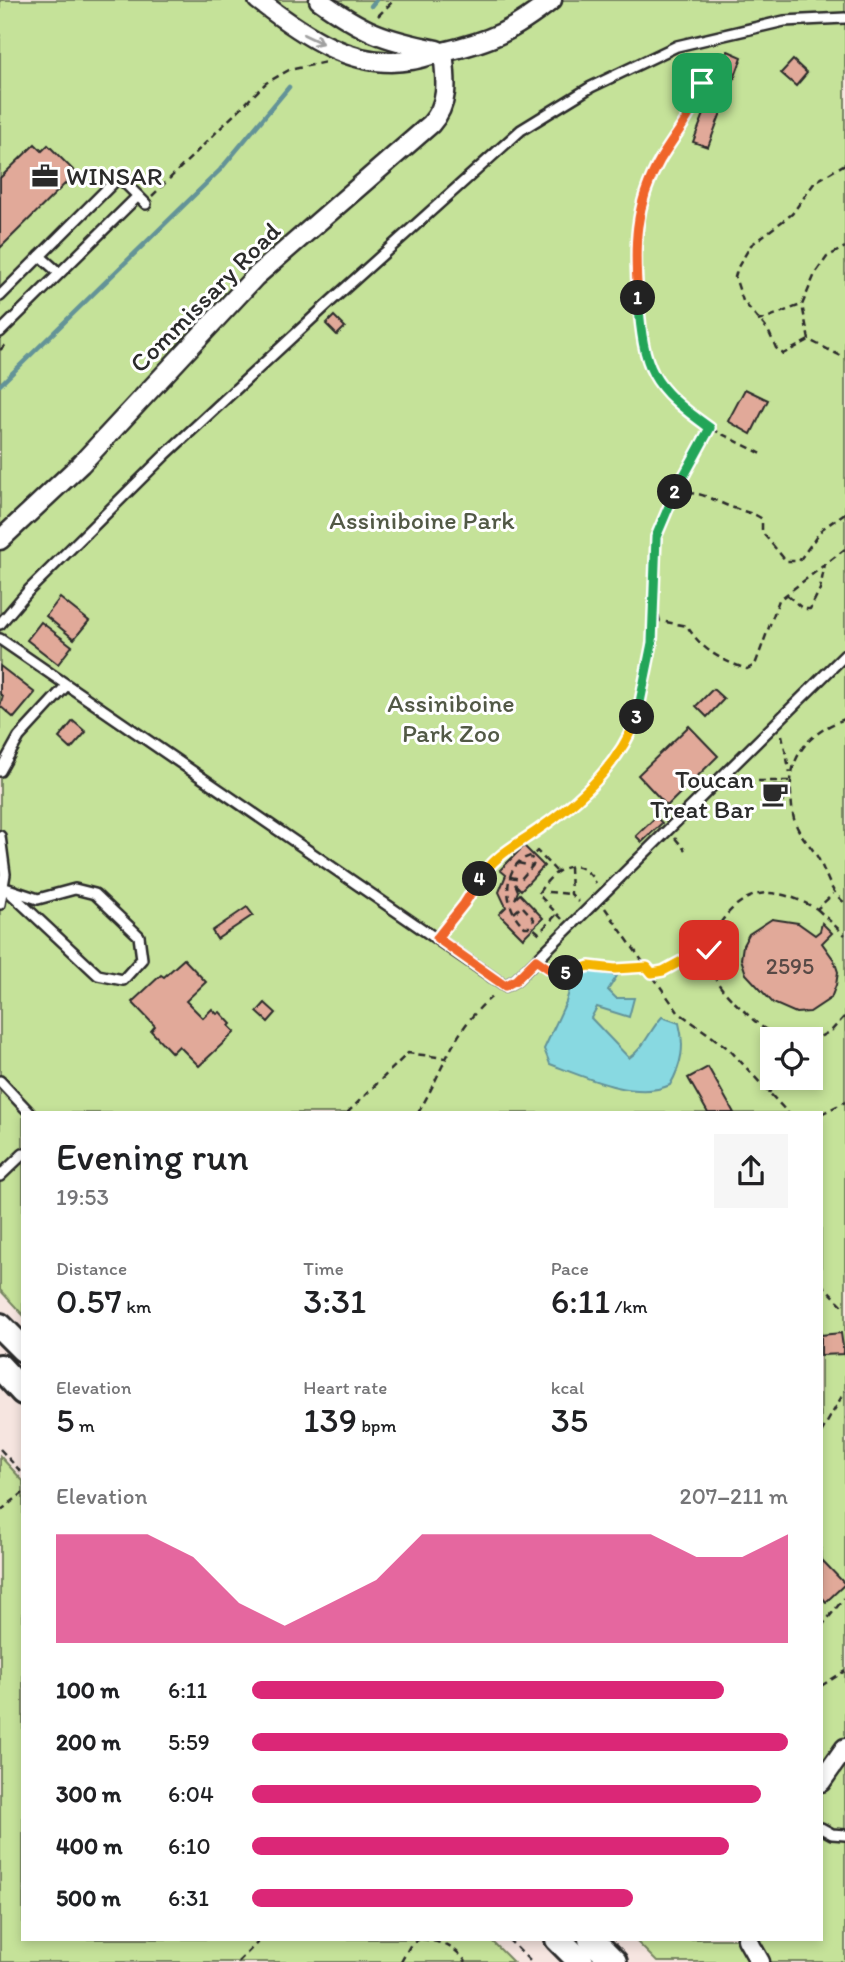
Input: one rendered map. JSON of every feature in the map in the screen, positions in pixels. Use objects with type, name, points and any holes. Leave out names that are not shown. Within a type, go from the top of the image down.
[{"type":"main road","points":[[0,1326],[21,1347]]},
{"type":"main road","points":[[0,1367],[21,1390]]},
{"type":"main road","points":[[560,1941],[581,1962]]},
{"type":"main road","points":[[593,1941],[614,1962]]},
{"type":"street","points":[[258,0],[312,39],[359,57],[392,62],[411,60],[490,40],[510,30],[552,0]]},
{"type":"street","points":[[319,0],[363,30],[392,41],[443,52]]},
{"type":"street","name":"Commissary Road","points":[[0,540],[81,464],[255,277],[438,117],[443,108],[447,85],[443,52]]},
{"type":"street","points":[[823,1779],[845,1748]]},
{"type":"street","points":[[748,1941],[760,1962]]},
{"type":"lane","points":[[0,624],[29,590],[166,454],[495,152],[550,110],[649,58],[696,41],[784,21],[845,18]]},
{"type":"lane","points":[[0,296],[119,177],[146,204]]},
{"type":"lane","points":[[0,332],[138,196]]},
{"type":"lane","points":[[40,256],[59,273]]},
{"type":"lane","points":[[0,639],[295,845],[505,986],[516,980],[845,655]]},
{"type":"lane","points":[[0,771],[19,737],[66,686]]},
{"type":"lane","points":[[0,836],[5,888],[0,904]]},
{"type":"lane","points":[[5,888],[38,899],[75,889],[95,894],[139,936],[142,959],[123,980],[98,975],[5,888]]},
{"type":"lane","points":[[0,1081],[28,1111]]},
{"type":"lane","points":[[0,1176],[21,1156]]},
{"type":"lane","points":[[823,1829],[845,1835]]},
{"type":"path","points":[[363,30],[394,0]]},
{"type":"path","points":[[696,41],[701,68],[700,93],[651,178],[638,214],[634,251],[642,339],[649,366],[673,400],[710,428],[762,454]]},
{"type":"path","points":[[146,204],[266,83],[289,70],[329,61],[341,51]]},
{"type":"path","points":[[809,340],[783,354],[776,348],[768,330],[758,321],[737,289],[735,278],[743,256],[751,245],[792,214],[815,182],[845,164]]},
{"type":"path","points":[[809,340],[802,305],[815,274],[827,257],[845,247]]},
{"type":"path","points":[[758,321],[802,305]]},
{"type":"path","points":[[0,350],[10,340]]},
{"type":"path","points":[[809,340],[845,358]]},
{"type":"path","points":[[437,938],[495,859],[571,804],[621,751],[631,734],[642,699],[652,643],[654,554],[660,525],[710,428]]},
{"type":"path","points":[[674,495],[687,491],[719,499],[735,509],[753,513],[762,519],[762,532],[786,561],[799,561],[822,529],[845,513]]},
{"type":"path","points":[[654,601],[660,621],[687,626],[697,641],[711,654],[747,669],[755,665],[779,600],[845,549]]},
{"type":"path","points":[[787,595],[803,609],[810,609],[820,589],[825,564]]},
{"type":"path","points":[[845,719],[808,742],[792,765],[790,776],[793,816],[797,828],[826,873],[833,894],[845,903]]},
{"type":"path","points":[[779,720],[790,776]]},
{"type":"path","points":[[720,779],[790,782]]},
{"type":"path","points":[[556,871],[537,851],[531,858],[518,863],[510,877],[508,895],[518,921],[539,933],[556,915]]},
{"type":"path","points":[[510,877],[521,880],[534,864],[531,858]]},
{"type":"path","points":[[518,863],[531,866]]},
{"type":"path","points":[[570,867],[571,894]]},
{"type":"path","points":[[572,925],[556,915],[538,894],[556,871],[570,867],[581,868],[590,874],[601,897],[678,1012],[729,1049],[786,1111]]},
{"type":"path","points":[[545,886],[548,892]]},
{"type":"path","points":[[548,892],[571,894],[587,910]]},
{"type":"path","points":[[543,897],[547,896],[548,892]]},
{"type":"path","points":[[761,1027],[723,990],[712,970],[709,950],[728,914],[754,895],[781,894],[802,900],[817,909],[845,935]]},
{"type":"path","points":[[817,909],[833,894]]},
{"type":"path","points":[[514,913],[522,906],[534,919],[532,927]]},
{"type":"path","points":[[652,973],[663,971],[702,950],[709,950]]},
{"type":"path","points":[[536,960],[549,969],[565,973],[589,966],[615,969],[647,967]]},
{"type":"path","points":[[419,1111],[445,1058],[470,1017],[505,986]]},
{"type":"path","points":[[823,1036],[844,1019]]},
{"type":"path","points":[[349,1111],[408,1053],[445,1058]]},
{"type":"path","points":[[823,1113],[845,1102]]},
{"type":"path","points":[[823,1285],[845,1308]]},
{"type":"path","points":[[823,1430],[845,1391]]},
{"type":"path","points":[[0,1449],[21,1472]]},
{"type":"path","points":[[0,1511],[21,1495]]},
{"type":"path","points":[[823,1624],[845,1597]]},
{"type":"path","points":[[823,1685],[845,1671]]},
{"type":"path","points":[[237,1962],[259,1941]]},
{"type":"path","points":[[401,1962],[411,1944],[417,1941]]},
{"type":"path","points":[[437,1941],[450,1947],[466,1962]]},
{"type":"path","points":[[510,1941],[531,1962]]},
{"type":"green space","name":"Assiniboine Park","points":[[0,0],[845,0],[845,1962],[657,1962],[636,1941],[823,1941],[823,1111],[21,1111],[21,1313],[0,1290]]},
{"type":"green space","points":[[0,1456],[21,1479],[21,1941],[492,1941],[513,1962],[0,1962]]},
{"type":"water","points":[[591,970],[617,976],[608,990],[616,998],[634,998],[629,1017],[597,1007],[591,1018],[629,1058],[639,1049],[662,1017],[679,1023],[681,1055],[670,1085],[656,1089],[626,1089],[594,1081],[550,1064],[544,1049],[566,1002],[573,978]]},
{"type":"building","points":[[728,51],[742,57],[729,93],[714,87]]},
{"type":"building","points":[[793,60],[807,73],[796,86],[781,73]]},
{"type":"building","points":[[712,94],[726,99],[708,147],[693,142]]},
{"type":"building","points":[[35,144],[42,151],[48,145],[76,173],[0,248],[0,178]]},
{"type":"building","points":[[334,316],[345,327],[337,335],[326,324]]},
{"type":"building","points":[[745,389],[768,400],[751,434],[728,421]]},
{"type":"building","points":[[60,598],[89,621],[74,639],[46,616]]},
{"type":"building","points":[[41,622],[72,646],[58,664],[27,640]]},
{"type":"building","points":[[0,666],[35,693],[14,718],[0,706],[3,696],[0,694]]},
{"type":"building","points":[[713,689],[724,699],[707,717],[696,706]]},
{"type":"building","points":[[73,721],[86,732],[71,749],[59,738]]},
{"type":"building","points":[[689,726],[718,756],[667,806],[638,775]]},
{"type":"building","name":"Toucan Treat Bar","points":[[766,786],[783,786],[783,802],[766,802]]},
{"type":"building","points":[[656,817],[662,823],[642,842],[636,836]]},
{"type":"building","points":[[524,846],[544,866],[521,890],[515,884],[518,891],[515,899],[520,894],[543,918],[523,938],[499,914],[506,907],[499,892],[506,875],[500,870]]},
{"type":"building","points":[[247,907],[253,915],[217,939],[212,931]]},
{"type":"building","points":[[772,919],[798,923],[815,935],[820,931],[822,923],[832,933],[822,943],[834,960],[838,972],[836,985],[831,998],[810,1012],[796,1013],[773,1003],[746,974],[741,959],[743,945],[749,934]]},
{"type":"building","points":[[184,959],[206,982],[186,1001],[203,1018],[212,1009],[217,1014],[220,1012],[235,1032],[199,1066],[179,1046],[172,1053],[151,1031],[155,1026],[132,1002],[161,975],[164,977]]},
{"type":"building","points":[[265,1003],[276,1013],[268,1022],[257,1012]]},
{"type":"building","points":[[708,1067],[733,1111],[707,1111],[688,1078]]},
{"type":"building","points":[[841,1333],[844,1354],[823,1355],[823,1335]]},
{"type":"building","points":[[823,1561],[845,1584],[826,1602],[823,1598]]},
{"type":"waterway","points":[[371,6],[376,0]]},
{"type":"waterway","points":[[0,385],[220,170],[289,87]]},
{"type":"place","name":"WINSAR","points":[[45,176]]},
{"type":"place","name":"Toucan Treat Bar","points":[[775,794]]},
{"type":"route","points":[[702,83],[693,107],[651,178],[635,231],[634,251],[644,355],[663,390],[710,428],[670,502],[656,537],[652,643],[638,715],[631,734],[613,762],[571,804],[495,859],[437,938],[505,986],[516,980],[536,960],[549,969],[565,973],[578,967],[589,966],[615,969],[647,967],[652,973],[663,971],[702,950],[709,950]]},
{"type":"park label","name":"Assiniboine Park Zoo","points":[[451,718]]}]
